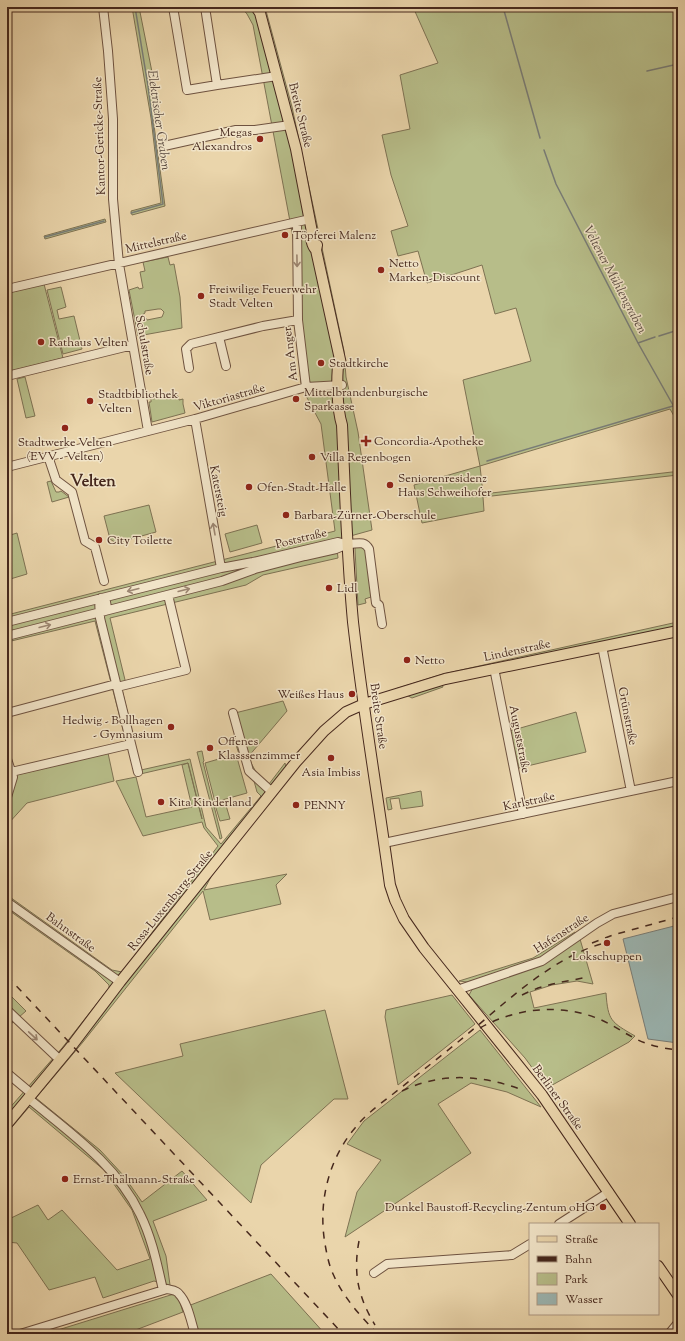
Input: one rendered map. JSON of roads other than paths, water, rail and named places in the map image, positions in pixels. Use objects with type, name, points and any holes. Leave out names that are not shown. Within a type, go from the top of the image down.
[{"type":"main road","name":"Breite Straße","points":[[256,7],[260,13],[300,166],[310,219],[313,247],[316,250],[339,359],[338,372],[340,385],[340,416],[342,425],[353,622],[390,885],[404,919],[424,948],[457,990]]},
{"type":"main road","name":"Lindenstraße","points":[[364,704],[445,679],[678,631]]},
{"type":"main road","name":"Rosa-Luxemburg-Straße","points":[[7,1124],[60,1060],[120,982],[296,762],[324,731],[346,712],[364,704]]},
{"type":"main road","name":"Berliner Straße","points":[[457,990],[542,1095],[629,1223]]},
{"type":"main road","points":[[659,1268],[678,1296]]},
{"type":"street","name":"Kantor-Gericke-Straße","points":[[103,7],[113,119],[113,199],[119,264]]},
{"type":"street","points":[[173,7],[186,90],[277,76]]},
{"type":"street","points":[[205,7],[217,85]]},
{"type":"street","points":[[164,146],[236,130],[262,130],[290,125]]},
{"type":"street","name":"Mittelstraße","points":[[7,289],[310,219]]},
{"type":"street","name":"Am Anger","points":[[297,222],[298,320],[306,387]]},
{"type":"street","name":"Schulstraße","points":[[119,264],[148,431]]},
{"type":"street","points":[[189,368],[186,349],[191,344],[262,326],[298,320]]},
{"type":"street","points":[[219,337],[226,366]]},
{"type":"street","points":[[7,376],[133,345]]},
{"type":"street","name":"Viktoriastraße","points":[[7,467],[195,419],[306,387],[340,385]]},
{"type":"street","name":"Katersteig","points":[[195,419],[221,568],[218,570],[217,575],[219,579],[224,580]]},
{"type":"street","points":[[48,456],[56,480],[72,492],[85,541],[96,547],[103,578]]},
{"type":"street","name":"Poststraße","points":[[7,622],[221,568],[260,561],[338,542],[348,544]]},
{"type":"street","points":[[348,544],[363,543],[369,549],[376,603],[379,605],[382,624]]},
{"type":"street","name":"Poststraße","points":[[7,636],[224,580],[255,569],[336,549],[348,544]]},
{"type":"street","points":[[7,713],[186,670],[168,595]]},
{"type":"street","points":[[101,598],[106,602],[107,608],[103,611],[100,618],[138,772]]},
{"type":"street","name":"Grünstraße","points":[[602,646],[631,791]]},
{"type":"street","name":"Auguststraße","points":[[494,668],[523,814]]},
{"type":"street","points":[[233,713],[249,771],[272,792]]},
{"type":"street","points":[[9,773],[131,744]]},
{"type":"street","points":[[7,759],[9,773],[13,777],[7,797]]},
{"type":"street","name":"Karlstraße","points":[[384,843],[678,781]]},
{"type":"street","name":"Hafenstraße","points":[[457,990],[542,961],[597,923],[613,914],[678,897]]},
{"type":"street","name":"Bahnstraße","points":[[7,902],[120,982]]},
{"type":"street","points":[[7,1010],[60,1060]]},
{"type":"street","points":[[7,1073],[30,1096],[105,1164],[126,1190],[140,1213],[152,1245],[163,1290]]},
{"type":"street","points":[[561,1223],[609,1192]]},
{"type":"street","points":[[374,1273],[388,1264],[512,1255],[529,1245]]},
{"type":"street","points":[[20,1334],[163,1290],[172,1290],[179,1293],[186,1306],[195,1334]]},
{"type":"street","points":[[669,1334],[678,1323]]},
{"type":"water","points":[[678,925],[678,1043],[648,1039],[623,939]]},
{"type":"waterway","name":"Elektrischer Graben","points":[[131,213],[163,204],[148,86],[135,7]]},
{"type":"waterway","name":"Veltener Mühlengraben","points":[[503,7],[540,138]]},
{"type":"waterway","points":[[647,71],[678,64]]},
{"type":"waterway","name":"Veltener Mühlengraben","points":[[544,150],[556,184],[638,343],[678,414]]},
{"type":"waterway","name":"Elektrischer Graben","points":[[45,237],[104,221]]},
{"type":"waterway","points":[[659,336],[678,330]]},
{"type":"waterway","points":[[638,343],[655,337]]},
{"type":"waterway","points":[[487,461],[673,406]]},
{"type":"railway","points":[[592,943],[613,935],[678,917]]},
{"type":"railway","points":[[378,1334],[359,1314],[338,1284],[329,1264],[325,1244],[323,1213],[327,1183],[338,1154],[346,1140],[368,1114],[511,997],[546,971],[564,960],[601,944]]},
{"type":"railway","points":[[7,976],[343,1334]]},
{"type":"railway","points":[[522,995],[544,986],[583,978]]},
{"type":"railway","points":[[480,1028],[494,1021],[523,1012],[538,1010],[569,1011],[599,1019],[635,1039],[648,1044],[678,1050]]},
{"type":"railway","points":[[402,1091],[417,1085],[446,1078],[475,1078],[505,1084],[520,1089]]},
{"type":"railway","points":[[359,1241],[357,1253],[358,1284],[364,1305],[375,1325]]},
{"type":"place","name":"Megas Alexandros","points":[[260,139]]},
{"type":"place","name":"Töpferei Malenz","points":[[285,235]]},
{"type":"place","name":"Netto Marken-Discount","points":[[381,270]]},
{"type":"place","name":"Freiwilige Feuerwehr Stadt Velten","points":[[201,296]]},
{"type":"place","name":"Rathaus Velten","points":[[41,342]]},
{"type":"place","name":"Stadtkirche","points":[[321,363]]},
{"type":"place","name":"Mittelbrandenburgische Sparkasse","points":[[296,399]]},
{"type":"place","name":"Stadtbibliothek Velten","points":[[90,401]]},
{"type":"place","name":"Stadtwerke Velten (EVV - Velten)","points":[[65,428]]},
{"type":"place","name":"Concordia-Apotheke","points":[[366,441]]},
{"type":"place","name":"Villa Regenbogen","points":[[312,457]]},
{"type":"place","name":"Seniorenresidenz Haus Schweihofer","points":[[390,485]]},
{"type":"place","name":"Ofen-Stadt-Halle","points":[[249,487]]},
{"type":"place","name":"Barbara-Zürner-Oberschule","points":[[286,515]]},
{"type":"place","name":"City Toilette","points":[[99,540]]},
{"type":"place","name":"Lidl","points":[[329,588]]},
{"type":"place","name":"Netto","points":[[407,660]]},
{"type":"place","name":"Weißes Haus","points":[[352,694]]},
{"type":"place","name":"Hedwig - Bollhagen - Gymnasium","points":[[171,727]]},
{"type":"place","name":"Offenes Klasssenzimmer","points":[[210,748]]},
{"type":"place","name":"Asia Imbiss","points":[[331,758]]},
{"type":"place","name":"Kita Kinderland","points":[[161,802]]},
{"type":"place","name":"PENNY","points":[[296,805]]},
{"type":"place","name":"Lokschuppen","points":[[607,943]]},
{"type":"place","name":"Ernst-Thälmann-Straße","points":[[65,1179]]},
{"type":"place","name":"Dunkel Baustoff-Recycling-Zentum oHG","points":[[603,1207]]},
{"type":"district","name":"Velten","points":[[93,480]]}]
